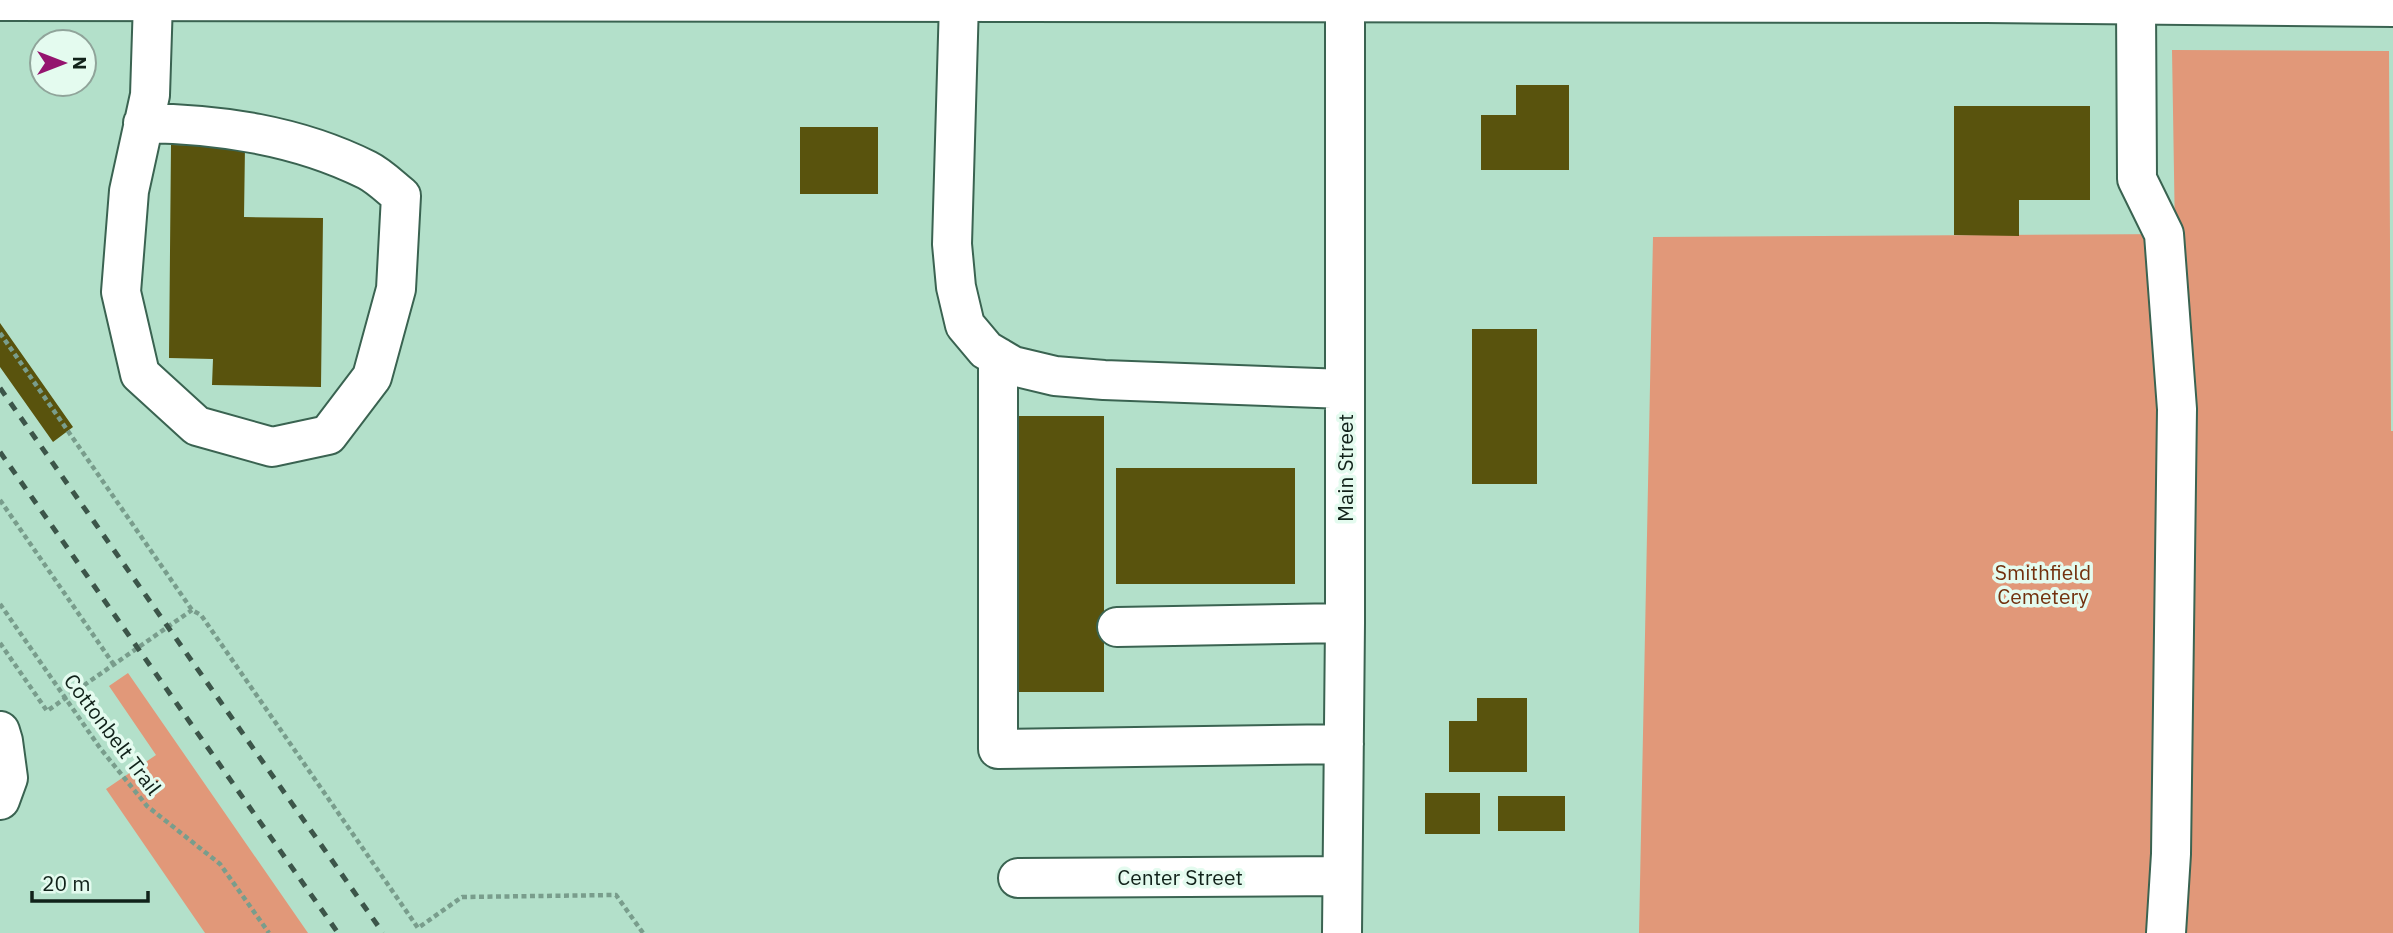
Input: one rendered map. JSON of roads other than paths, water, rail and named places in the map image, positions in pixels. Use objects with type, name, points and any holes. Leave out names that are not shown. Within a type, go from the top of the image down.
[{"type":"main road","points":[[0,1],[1986,2],[2136,6],[2393,7]]},
{"type":"main road","points":[[143,123],[200,124],[256,132],[369,170],[401,196],[396,289],[372,377],[328,435],[272,447],[197,426],[140,374],[121,292],[129,191],[143,123],[150,95],[153,1]]},
{"type":"main road","name":"Main Street","points":[[1342,933],[1345,1]]},
{"type":"main road","points":[[959,2],[952,244],[956,287],[965,325],[986,350],[1013,366],[1055,376],[1345,389]]},
{"type":"main road","points":[[2136,6],[2137,179],[2164,234],[2177,409],[2171,854],[2166,933]]},
{"type":"main road","points":[[998,357],[998,749],[1344,744]]},
{"type":"main road","points":[[1117,627],[1345,623]]},
{"type":"main road","points":[[0,731],[8,778],[0,800]]},
{"type":"main road","name":"Center Street","points":[[1018,877],[1342,876]]},
{"type":"railway","points":[[0,388],[383,933]]},
{"type":"railway","points":[[0,452],[338,933]]},
{"type":"park label","name":"Smithfield Cemetery","points":[[2043,584]]}]
